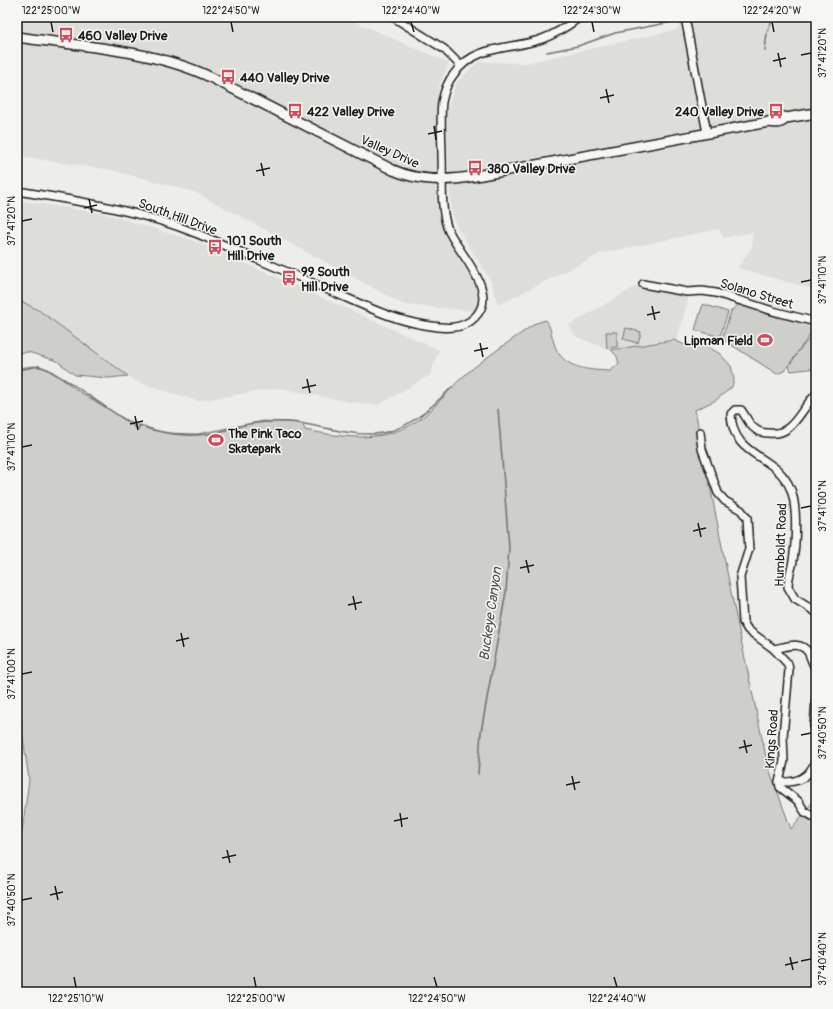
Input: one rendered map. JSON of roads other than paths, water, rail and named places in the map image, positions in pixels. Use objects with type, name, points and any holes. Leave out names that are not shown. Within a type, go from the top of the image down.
[{"type":"main road","name":"Valley Drive","points":[[17,36],[145,56],[180,64],[212,78],[398,172],[418,178],[443,180],[476,176],[769,122],[780,116],[786,118],[816,113]]},
{"type":"street","points":[[393,17],[406,27],[440,46],[461,66]]},
{"type":"street","name":"South Hill Drive","points":[[17,191],[100,204],[146,216],[199,235],[390,316],[420,325],[451,328],[464,325],[474,319],[482,308],[483,293],[480,281],[452,237],[447,226],[444,210],[442,102],[450,79],[461,66],[474,56],[488,50],[527,44],[552,35],[580,17]]},
{"type":"street","points":[[685,17],[707,133]]},
{"type":"street","name":"Solano Street","points":[[643,284],[687,292],[716,292],[773,312],[816,322]]},
{"type":"street","name":"Humboldt Road","points":[[816,395],[790,428],[779,433],[769,434],[758,431],[739,410],[733,410],[731,414],[736,433],[742,444],[748,451],[775,467],[784,477],[791,490],[794,505],[794,528],[793,558],[788,587],[795,599],[816,612]]},
{"type":"street","name":"Kings Road","points":[[700,432],[702,449],[718,494],[741,510],[747,518],[749,549],[740,577],[743,622],[748,630],[774,649],[788,664],[789,670],[783,736],[784,761],[779,782],[782,791],[793,797],[805,812],[816,818]]},
{"type":"street","points":[[774,649],[794,645],[801,646],[808,652],[816,669]]},
{"type":"street","points":[[816,699],[814,727],[816,737]]},
{"type":"street","points":[[779,782],[790,782],[805,777],[811,772],[816,760]]},
{"type":"waterway","points":[[765,51],[767,32],[774,17]]},
{"type":"waterway","points":[[547,52],[578,46],[615,33],[677,21]]},
{"type":"waterway","points":[[18,370],[39,366],[47,369],[72,384],[138,429],[140,425],[156,431],[183,435],[211,434],[246,424],[260,422],[301,423],[353,433],[378,434],[400,428],[417,418],[452,387]]},
{"type":"waterway","name":"Buckeye Canyon","points":[[478,774],[481,732],[506,592],[509,547],[498,409]]},
{"type":"place","name":"460 Valley Drive","points":[[66,35]]},
{"type":"place","name":"440 Valley Drive","points":[[228,77]]},
{"type":"place","name":"422 Valley Drive","points":[[295,111]]},
{"type":"place","name":"240 Valley Drive","points":[[776,111]]},
{"type":"place","name":"380 Valley Drive","points":[[475,168]]},
{"type":"place","name":"101 South Hill Drive","points":[[215,247]]},
{"type":"place","name":"99 South Hill Drive","points":[[289,278]]},
{"type":"place","name":"Lipman Field","points":[[765,340]]},
{"type":"place","name":"The Pink Taco Skatepark","points":[[216,440]]}]
